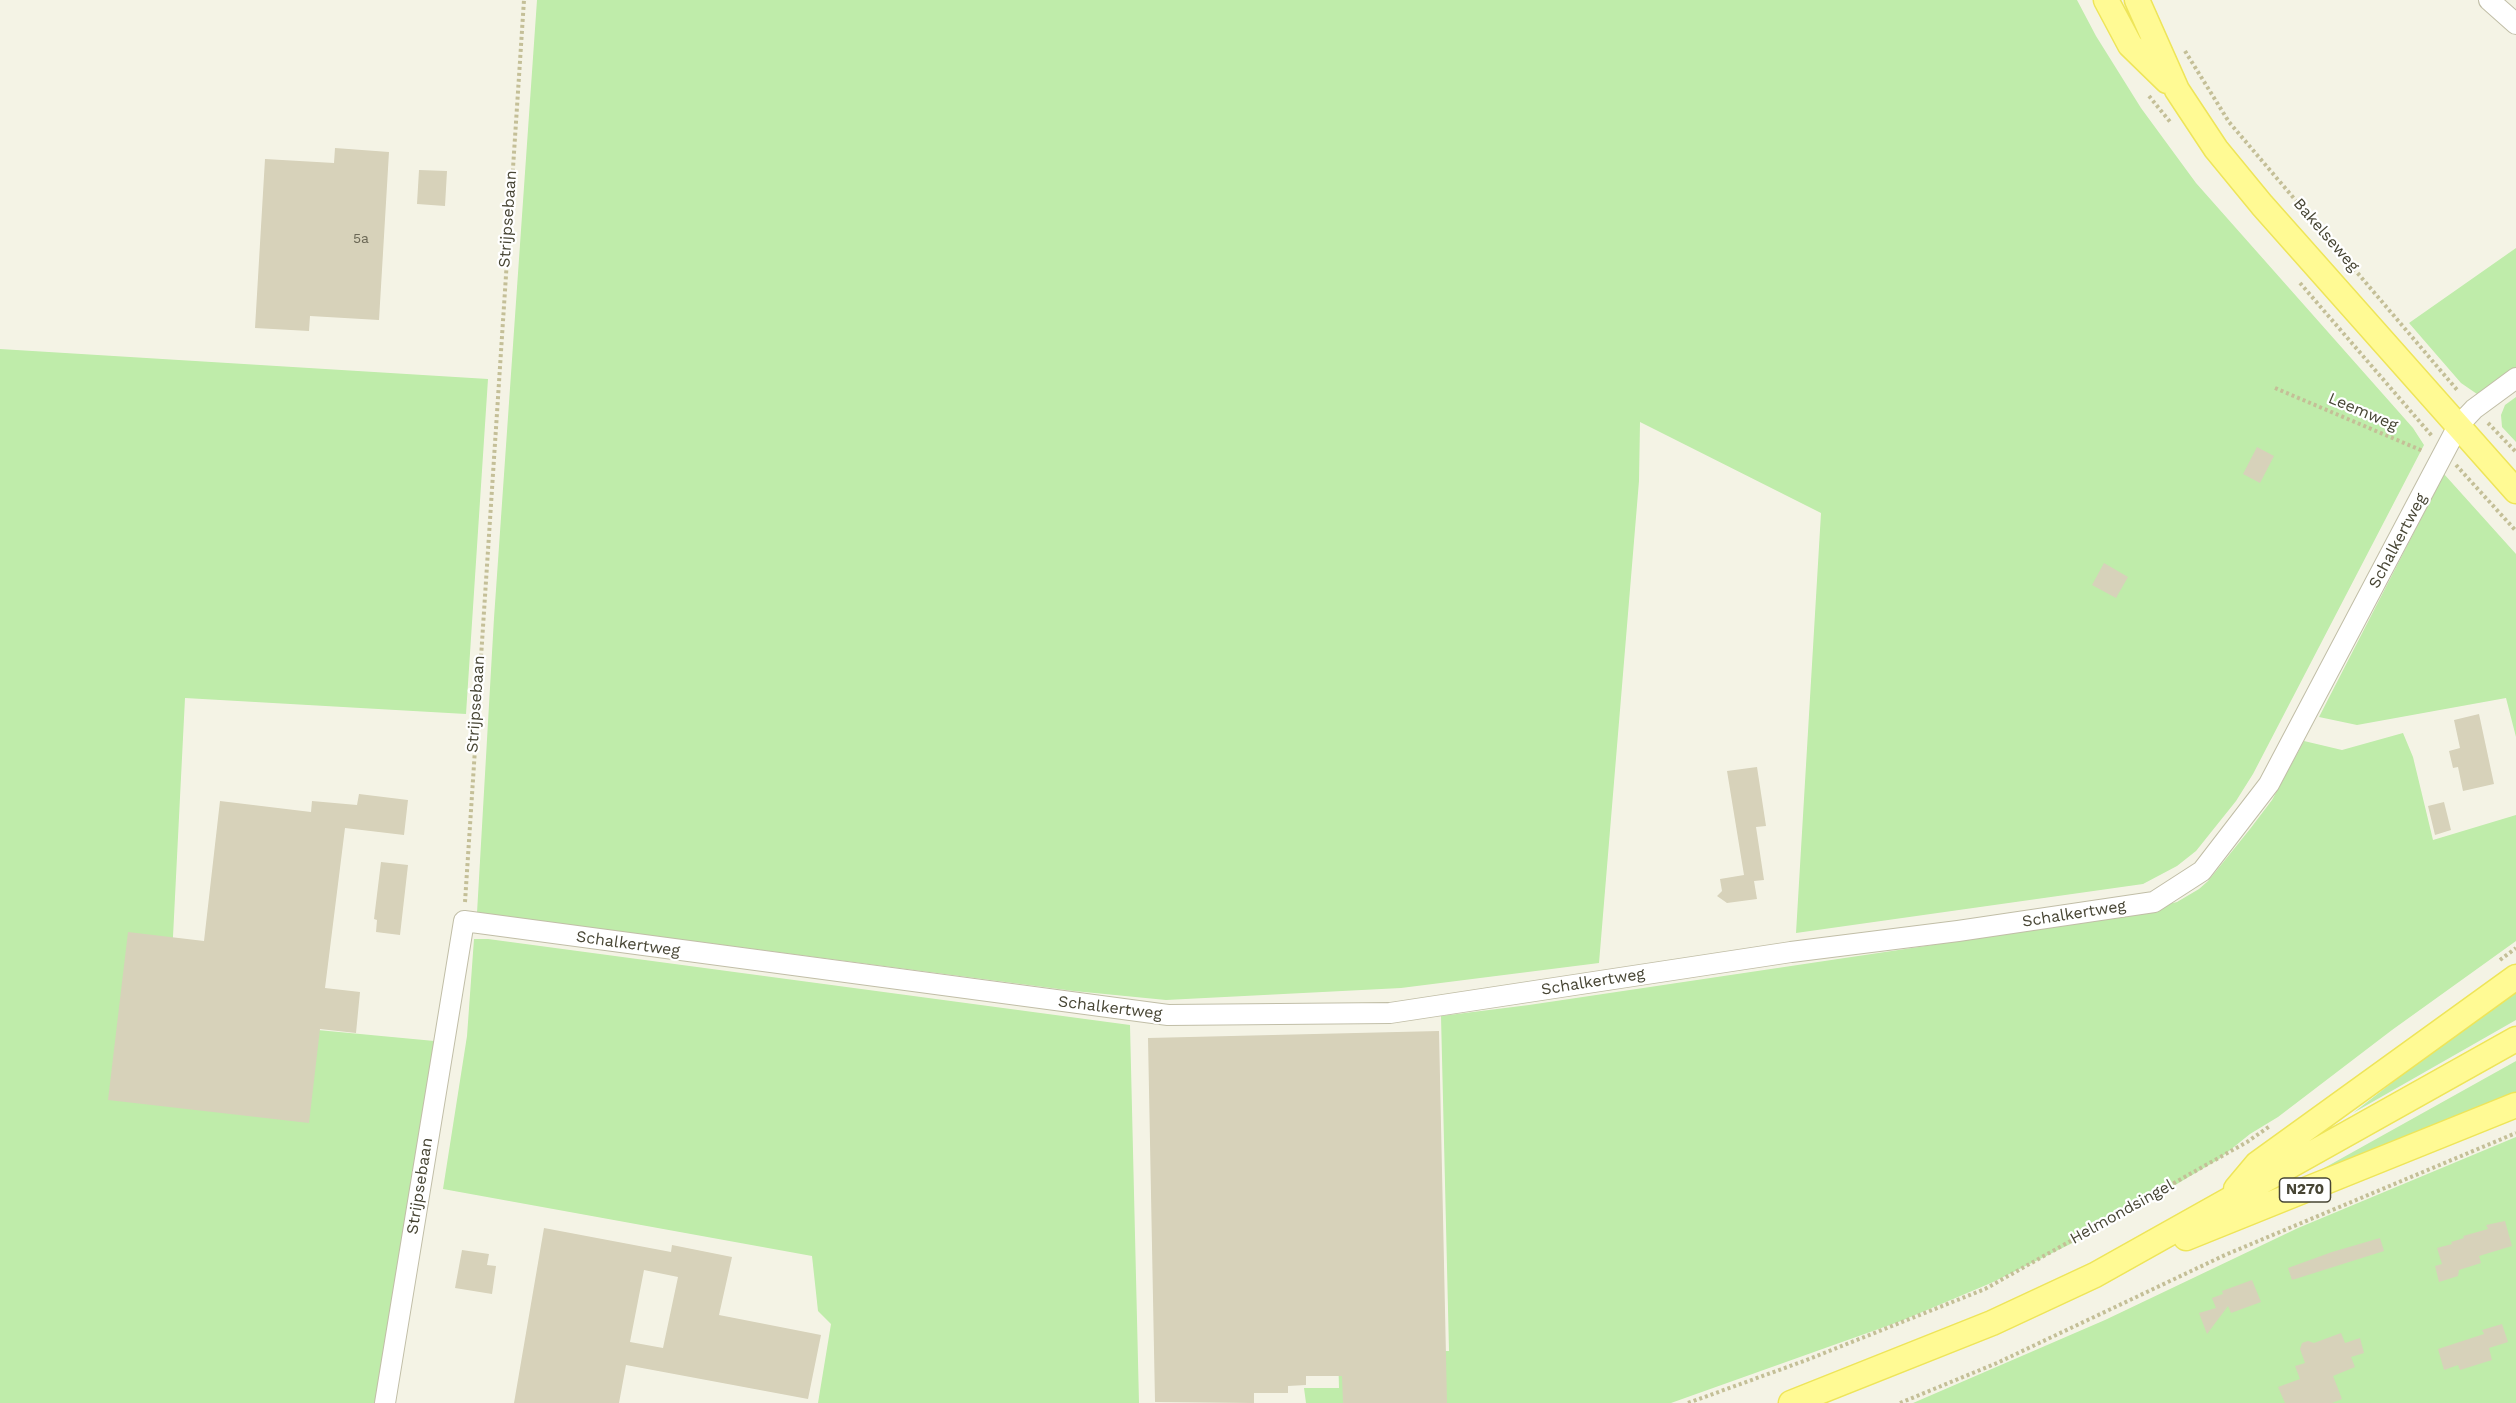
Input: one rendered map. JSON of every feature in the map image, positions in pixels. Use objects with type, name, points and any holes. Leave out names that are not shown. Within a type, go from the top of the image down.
[{"type":"main road","name":"Bakelseweg","points":[[2106,0],[2130,45],[2177,90]]},
{"type":"main road","name":"Bakelseweg","points":[[2137,0],[2177,90],[2216,148],[2262,205],[2466,417],[2516,491]]},
{"type":"main road","name":"N270","points":[[2224,1202],[2257,1164],[2516,977]]},
{"type":"main road","name":"N270","points":[[2095,1275],[2516,1039]]},
{"type":"main road","name":"N270","points":[[1791,1403],[1992,1323],[2095,1275],[2516,1106]]},
{"type":"street","points":[[2489,0],[2516,24]]},
{"type":"street","points":[[2466,417],[2516,378]]},
{"type":"street","name":"Schalkertweg","points":[[464,921],[1168,1015],[1390,1013],[1791,952],[1958,931],[2154,902],[2202,871],[2269,784],[2441,458],[2466,417]]},
{"type":"street","name":"Strijpsebaan","points":[[385,1403],[464,921]]},
{"type":"path","name":"Strijpsebaan","points":[[464,921],[524,0]]},
{"type":"path","name":"Bakelseweg","points":[[2185,50],[2229,122],[2466,417],[2516,452]]},
{"type":"path","name":"Leemweg","points":[[2276,388],[2441,458]]},
{"type":"path","points":[[2498,961],[2516,948]]},
{"type":"path","name":"Helmondsingel","points":[[1688,1403],[1804,1361],[1985,1289],[2247,1142],[2275,1122]]},
{"type":"path","points":[[1900,1403],[1997,1363],[2225,1255],[2516,1133]]},
{"type":"green space","points":[[537,0],[2077,0],[2096,36],[2141,108],[2196,183],[2413,428],[2424,445],[2253,774],[2236,801],[2196,851],[2177,866],[2143,884],[1796,933],[1821,513],[1640,422],[1639,481],[1599,963],[1401,988],[1166,1000],[1074,991],[685,940],[486,920],[477,913],[494,618]]},
{"type":"green space","points":[[2516,248],[2516,369],[2485,392],[2477,394],[2461,383],[2409,323]]},
{"type":"green space","points":[[0,349],[488,379],[466,714],[185,698],[169,1016],[445,1042],[383,1403],[0,1403]]},
{"type":"green space","points":[[2516,397],[2516,442],[2502,427],[2501,415],[2505,405]]},
{"type":"green space","points":[[2444,474],[2516,554],[2516,737],[2506,698],[2357,725],[2319,717]]},
{"type":"green space","points":[[2403,733],[2413,757],[2433,840],[2516,815],[2516,941],[2392,1030],[2278,1117],[2250,1134],[2219,1159],[2103,1228],[1991,1283],[1901,1321],[1671,1403],[1306,1403],[1304,1388],[1339,1388],[1338,1352],[1449,1351],[1441,1016],[1932,945],[2131,913],[2177,902],[2208,881],[2250,829],[2272,800],[2304,741],[2342,750]]},
{"type":"green space","points":[[474,939],[488,939],[1130,1025],[1139,1403],[818,1403],[831,1324],[818,1311],[812,1256],[443,1189],[467,1036]]},
{"type":"green space","points":[[2516,990],[2516,1020],[2353,1113],[2411,1068]]},
{"type":"green space","points":[[2516,1061],[2516,1097],[2265,1201]]},
{"type":"green space","points":[[2516,1137],[2516,1403],[1913,1403],[2105,1320],[2298,1228]]},
{"type":"building","points":[[335,148],[389,152],[379,320],[310,316],[309,331],[255,328],[265,159],[334,163]]},
{"type":"building","points":[[419,170],[447,171],[445,206],[417,204]]},
{"type":"building","points":[[2257,447],[2274,456],[2260,483],[2243,474]]},
{"type":"building","points":[[2104,563],[2128,577],[2116,598],[2092,585]]},
{"type":"building","points":[[2479,714],[2494,784],[2463,791],[2458,767],[2453,768],[2449,751],[2460,748],[2454,720]]},
{"type":"building","points":[[1757,767],[1766,826],[1756,827],[1764,880],[1754,881],[1757,899],[1727,903],[1717,896],[1722,891],[1720,879],[1744,875],[1727,771]]},
{"type":"building","points":[[359,794],[408,800],[404,835],[345,828],[325,988],[360,992],[356,1033],[320,1029],[309,1123],[108,1100],[128,932],[204,941],[220,801],[311,812],[312,801],[357,805]]},
{"type":"building","points":[[2444,802],[2451,830],[2435,835],[2428,806]]},
{"type":"building","points":[[381,862],[408,865],[400,935],[376,932],[377,920],[374,919]]},
{"type":"building","points":[[1439,1031],[1447,1403],[1343,1403],[1342,1376],[1306,1376],[1306,1385],[1288,1386],[1288,1393],[1254,1393],[1254,1403],[1155,1402],[1148,1038]]},
{"type":"building","points":[[2505,1221],[2512,1246],[2479,1256],[2481,1263],[2459,1270],[2458,1276],[2439,1282],[2435,1266],[2442,1264],[2437,1248],[2452,1244],[2451,1242],[2464,1238],[2463,1236],[2488,1229],[2486,1225]]},
{"type":"building","points":[[544,1228],[671,1252],[672,1245],[732,1257],[719,1315],[821,1335],[808,1399],[626,1365],[619,1403],[514,1403]],"holes":[[[644,1270],[678,1277],[663,1348],[630,1342]]]},
{"type":"building","points":[[2380,1238],[2384,1251],[2292,1280],[2288,1268]]},
{"type":"building","points":[[462,1250],[489,1254],[487,1265],[496,1266],[492,1294],[455,1288]]},
{"type":"building","points":[[2252,1280],[2261,1302],[2231,1313],[2228,1306],[2207,1334],[2199,1313],[2216,1308],[2212,1298],[2223,1294],[2222,1291]]},
{"type":"building","points":[[2502,1324],[2508,1342],[2489,1348],[2492,1360],[2460,1370],[2458,1365],[2444,1370],[2438,1349],[2484,1334],[2482,1330]]},
{"type":"building","points":[[2341,1333],[2345,1343],[2360,1338],[2364,1353],[2351,1357],[2355,1367],[2333,1376],[2342,1399],[2332,1403],[2285,1403],[2278,1387],[2300,1379],[2295,1366],[2305,1363],[2300,1349],[2302,1343],[2308,1341],[2314,1343]]}]
